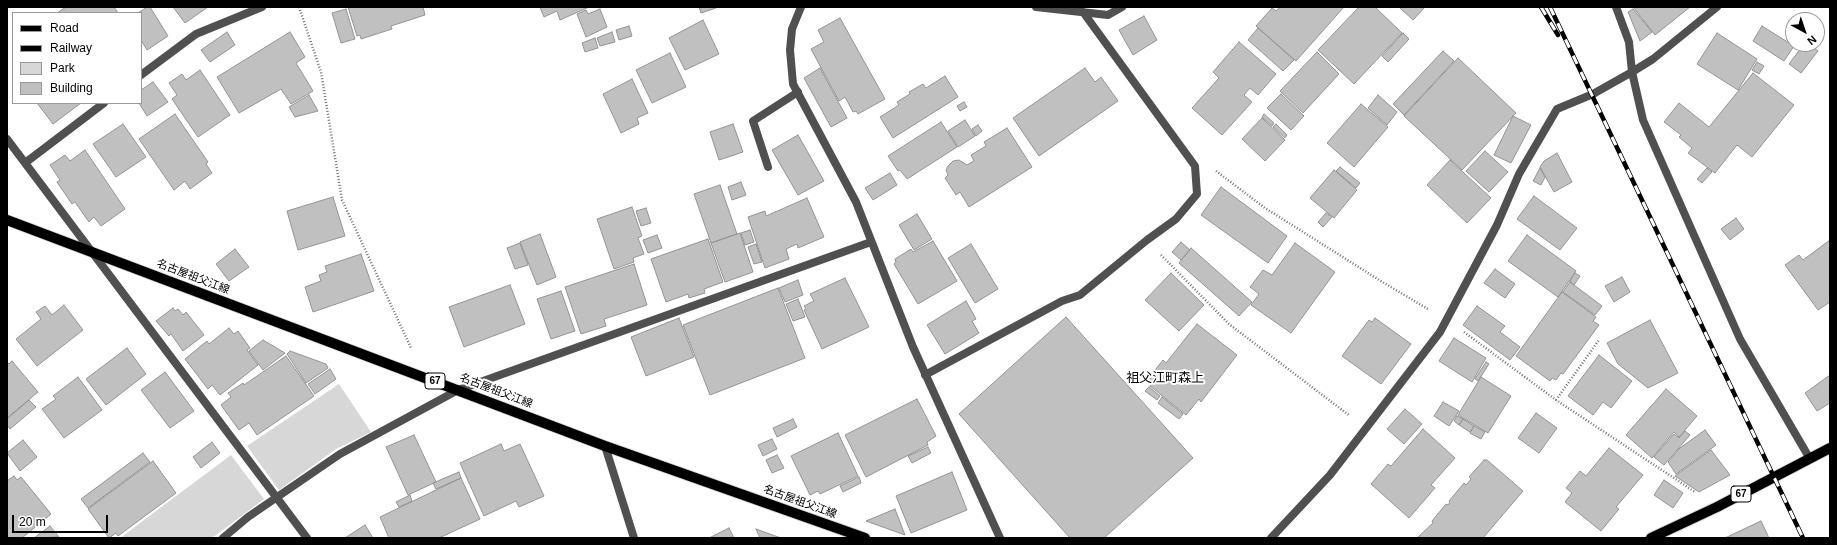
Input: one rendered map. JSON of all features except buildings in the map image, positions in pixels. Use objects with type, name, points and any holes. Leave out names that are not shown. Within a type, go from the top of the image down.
[{"type":"main road","name":"名古屋祖父江線","points":[[7,220],[605,446],[865,538]]},
{"type":"main road","name":"67","points":[[1651,538],[1717,507],[1830,448]]},
{"type":"street","points":[[142,74],[196,34],[262,7]]},
{"type":"street","points":[[801,7],[792,29],[790,50],[793,84],[856,202],[925,374],[1000,538]]},
{"type":"street","points":[[1036,7],[1108,15],[1122,7]]},
{"type":"street","points":[[1616,7],[1629,42],[1632,72],[1643,120],[1740,338],[1810,459]]},
{"type":"street","points":[[1271,538],[1330,475],[1440,332],[1482,256],[1519,174],[1557,109],[1593,94],[1653,59],[1717,7]]},
{"type":"street","points":[[925,374],[1062,301],[1080,295],[1147,240],[1176,219],[1197,194],[1195,166],[1083,12]]},
{"type":"street","points":[[768,167],[753,121],[798,92]]},
{"type":"street","points":[[25,163],[103,104]]},
{"type":"street","points":[[7,140],[93,252],[307,538]]},
{"type":"street","points":[[223,538],[248,517],[340,454],[458,390],[871,242]]},
{"type":"street","points":[[605,446],[634,538]]},
{"type":"path","points":[[299,7],[321,72],[342,200],[412,351],[417,374]]},
{"type":"path","points":[[1147,240],[1229,324],[1366,428]]},
{"type":"path","points":[[1556,400],[1599,340]]},
{"type":"green space","points":[[339,384],[371,432],[336,449],[279,490],[247,446]]},
{"type":"green space","points":[[231,455],[264,499],[212,538],[120,538]]},
{"type":"railway","points":[[1541,7],[1558,35]]},
{"type":"railway","points":[[1550,7],[1803,538]]},
{"type":"district","name":"祖父江町森上","points":[[1165,378]]}]
